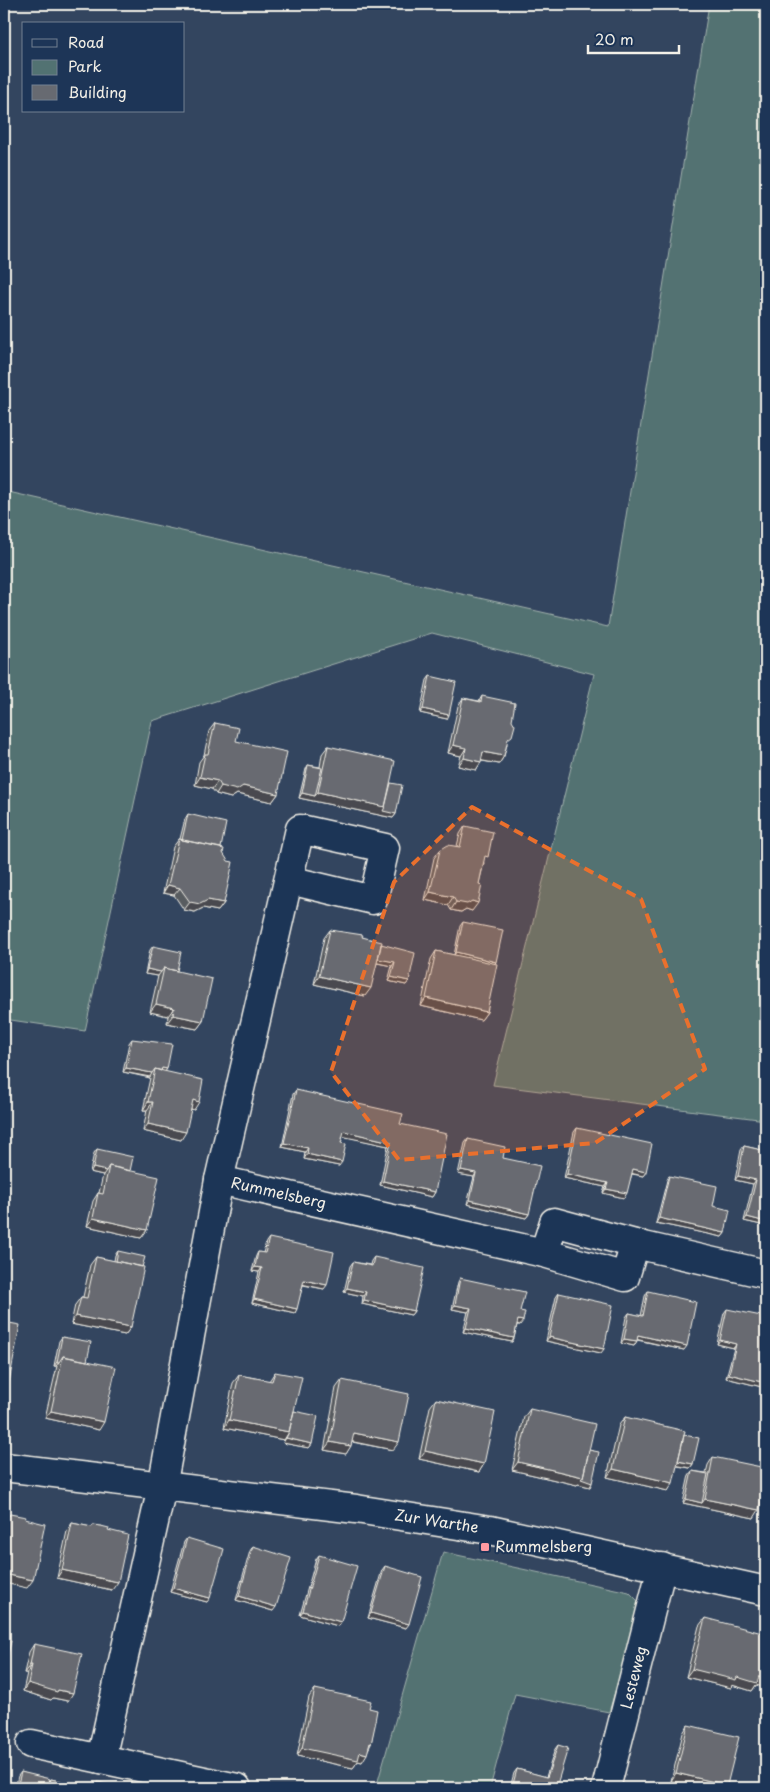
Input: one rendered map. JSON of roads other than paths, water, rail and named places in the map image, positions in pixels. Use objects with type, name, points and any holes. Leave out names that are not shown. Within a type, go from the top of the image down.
[{"type":"street","name":"Rummelsberg","points":[[162,1487],[219,1180],[288,880]]},
{"type":"street","name":"Rummelsberg","points":[[219,1180],[544,1253],[625,1277],[635,1244],[766,1274]]},
{"type":"street","name":"Zur Warthe","points":[[4,1467],[356,1509],[490,1530],[766,1591]]},
{"type":"street","points":[[101,1759],[162,1487]]},
{"type":"street","name":"Lesteweg","points":[[606,1788],[662,1567]]},
{"type":"street","points":[[31,1744],[237,1788]]},
{"type":"place","name":"Rummelsberg","points":[[485,1547]]}]
